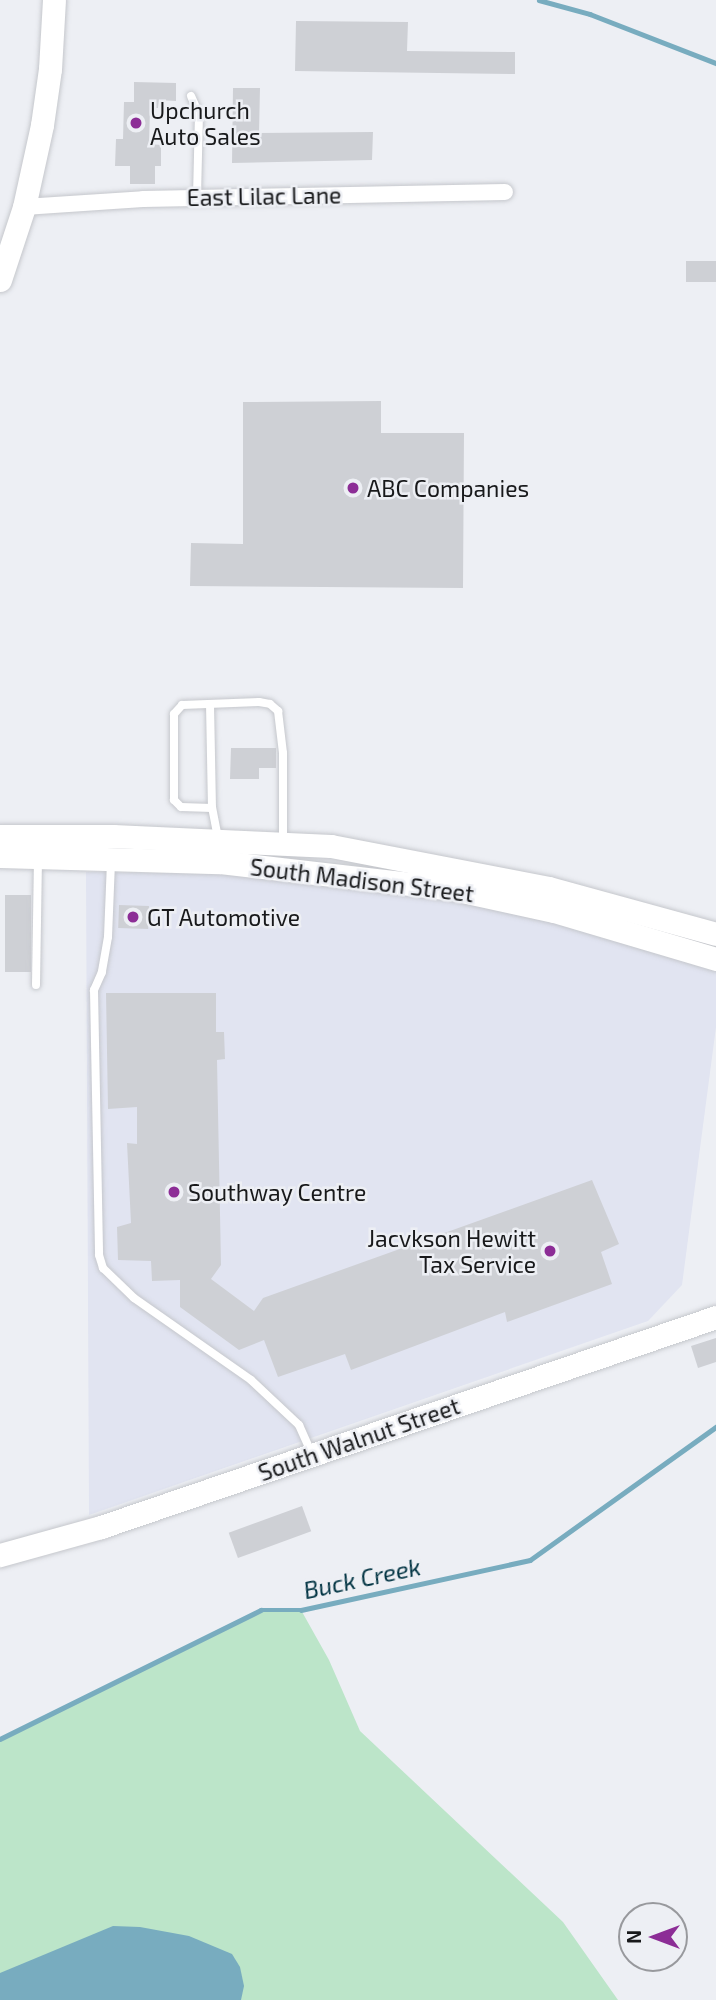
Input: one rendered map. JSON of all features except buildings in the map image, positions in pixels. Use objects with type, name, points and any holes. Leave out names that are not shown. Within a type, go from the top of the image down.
[{"type":"main road","points":[[0,280],[24,207],[42,125],[50,69],[54,0]]},
{"type":"main road","name":"South Madison Street","points":[[0,836],[38,847],[112,859],[220,862],[453,889],[554,911],[716,959]]},
{"type":"main road","name":"South Madison Street","points":[[0,856],[38,847],[113,836],[331,846],[471,871],[598,899],[716,934]]},
{"type":"main road","name":"South Walnut Street","points":[[0,1555],[102,1527],[716,1317]]},
{"type":"street","name":"East Lilac Lane","points":[[24,207],[197,197],[505,192]]},
{"type":"lane","points":[[191,96],[199,114],[197,197]]},
{"type":"lane","points":[[212,808],[181,807],[174,800],[174,714],[182,705],[259,702],[270,704],[278,711],[283,753],[283,868]]},
{"type":"lane","points":[[210,704],[212,808],[219,841]]},
{"type":"lane","points":[[113,836],[108,937],[102,972],[94,990],[99,1255],[103,1268],[134,1298],[251,1380],[299,1425],[312,1455]]},
{"type":"lane","points":[[36,985],[38,847]]},
{"type":"shaded area","points":[[86,872],[244,874],[355,885],[521,913],[716,969],[716,1027],[682,1285],[648,1321],[89,1515]]},
{"type":"green space","points":[[261,1610],[301,1610],[329,1660],[360,1731],[563,1922],[618,2000],[0,2000],[0,1739]]},
{"type":"water","points":[[113,1926],[140,1927],[189,1936],[232,1954],[240,1967],[244,1986],[241,2000],[0,2000],[0,1973]]},
{"type":"waterway","points":[[539,0],[590,14],[716,63]]},
{"type":"waterway","name":"Buck Creek","points":[[0,1739],[261,1610],[301,1610],[530,1560],[716,1427]]},
{"type":"place","name":"Upchurch Auto Sales","points":[[136,123]]},
{"type":"place","name":"ABC Companies","points":[[353,488]]},
{"type":"place","name":"GT Automotive","points":[[133,917]]},
{"type":"place","name":"Southway Centre","points":[[174,1192]]},
{"type":"place","name":"Jacvkson Hewitt Tax Service","points":[[550,1251]]}]
